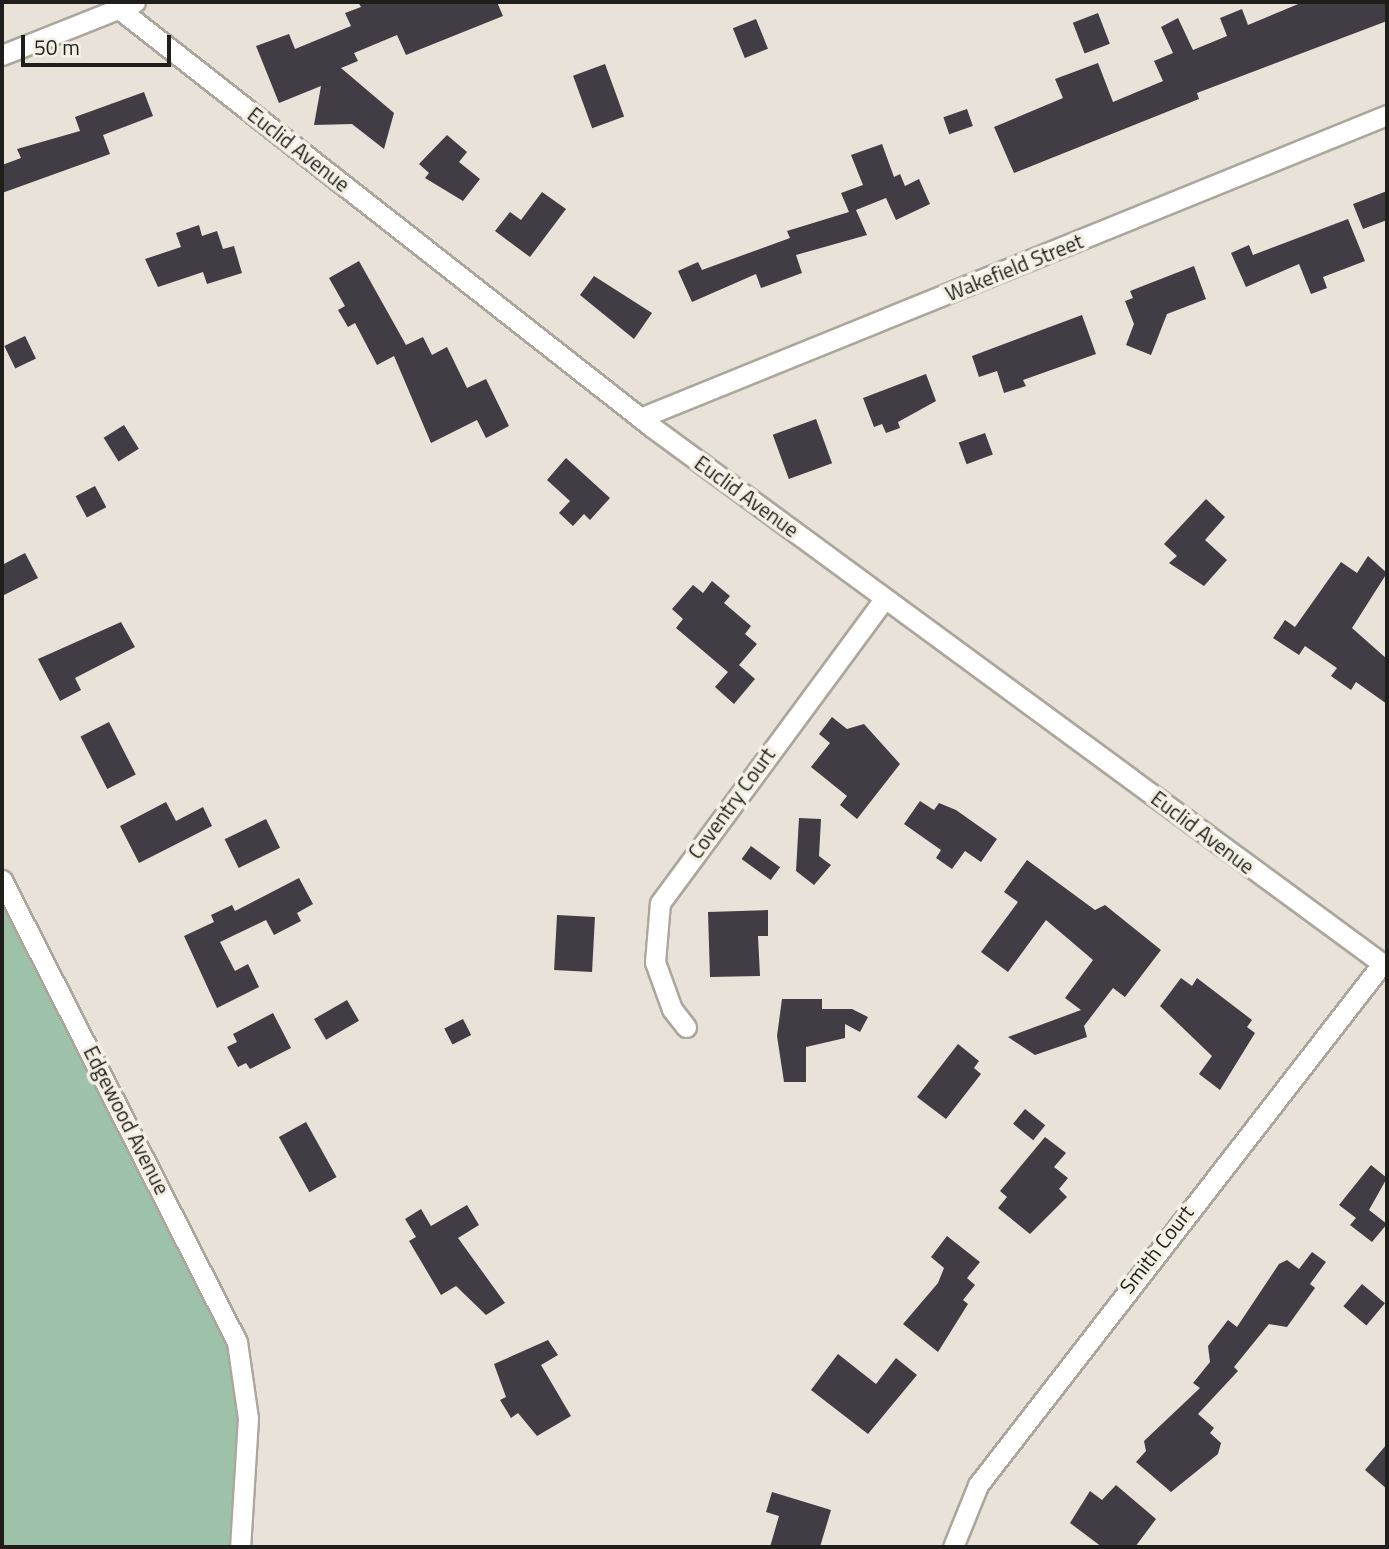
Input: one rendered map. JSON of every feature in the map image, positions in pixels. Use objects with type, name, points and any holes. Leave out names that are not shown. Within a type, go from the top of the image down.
[{"type":"street","points":[[2,55],[126,5]]},
{"type":"street","name":"Euclid Avenue","points":[[126,5],[640,418],[1385,966]]},
{"type":"street","name":"Wakefield Street","points":[[640,418],[1387,115]]},
{"type":"street","name":"Coventry Court","points":[[686,1027],[672,1009],[656,962],[660,903],[884,599]]},
{"type":"street","name":"Edgewood Avenue","points":[[2,880],[208,1274],[242,1365],[248,1458],[240,1547]]},
{"type":"street","name":"Smith Court","points":[[953,1547],[978,1485],[1385,966]]},
{"type":"green space","points":[[2,900],[245,1379],[234,1547],[2,1547]]},
{"type":"building","points":[[358,2],[497,2],[503,16],[406,55],[397,35],[354,53],[358,61],[341,68],[394,113],[384,149],[352,124],[314,125],[321,86],[279,103],[256,46],[289,34],[295,49],[351,26],[345,13],[361,7]]},
{"type":"building","points":[[1303,2],[1387,2],[1387,21],[1197,93],[1199,99],[1014,173],[994,127],[1063,98],[1055,79],[1098,63],[1113,102],[1163,81],[1154,61],[1173,53],[1161,27],[1178,18],[1193,50],[1227,36],[1220,18],[1242,9],[1248,25]]},
{"type":"building","points":[[1098,13],[1110,44],[1085,53],[1073,23]]},
{"type":"building","points":[[756,19],[768,49],[745,58],[733,28]]},
{"type":"building","points":[[605,64],[624,117],[592,128],[573,76]]},
{"type":"building","points":[[144,92],[153,116],[103,135],[110,154],[2,193],[2,165],[21,158],[17,149],[80,131],[75,117]]},
{"type":"building","points":[[967,109],[973,126],[949,134],[943,117]]},
{"type":"building","points":[[447,135],[467,152],[459,162],[480,179],[463,201],[425,178],[429,173],[419,164]]},
{"type":"building","points":[[882,144],[894,177],[900,174],[905,186],[919,179],[930,204],[896,220],[886,198],[856,210],[867,235],[796,255],[802,273],[761,288],[756,274],[692,302],[678,271],[698,262],[702,270],[790,238],[787,231],[849,212],[841,193],[863,185],[851,155]]},
{"type":"building","points":[[1387,191],[1387,220],[1363,229],[1353,204]]},
{"type":"building","points":[[542,192],[566,209],[530,257],[495,231],[510,212],[521,220]]},
{"type":"building","points":[[1348,219],[1365,261],[1323,277],[1327,288],[1311,294],[1299,264],[1246,287],[1231,253],[1249,245],[1253,255]]},
{"type":"building","points":[[199,225],[202,236],[217,231],[223,249],[234,246],[242,273],[207,284],[203,272],[158,287],[145,259],[181,247],[176,233]]},
{"type":"building","points":[[359,261],[406,345],[423,337],[432,355],[447,347],[467,388],[486,379],[509,426],[486,438],[477,420],[431,443],[394,356],[377,365],[355,323],[348,327],[338,310],[345,306],[329,278]]},
{"type":"building","points":[[1194,266],[1206,299],[1167,314],[1151,355],[1126,345],[1134,324],[1125,301],[1133,298],[1130,291]]},
{"type":"building","points":[[594,276],[652,313],[634,339],[580,295]]},
{"type":"building","points":[[1082,315],[1096,354],[1023,380],[1026,386],[1004,393],[997,371],[979,377],[972,356]]},
{"type":"building","points":[[25,336],[36,358],[15,369],[4,346]]},
{"type":"building","points":[[926,374],[936,401],[898,422],[900,428],[886,433],[882,424],[874,427],[863,398]]},
{"type":"building","points":[[816,419],[832,463],[789,479],[773,435]]},
{"type":"building","points":[[124,425],[139,449],[118,461],[104,438]]},
{"type":"building","points":[[985,433],[993,455],[967,464],[959,443]]},
{"type":"building","points":[[566,458],[610,498],[590,520],[584,514],[573,526],[559,513],[570,501],[547,480]]},
{"type":"building","points":[[95,486],[106,507],[87,518],[76,496]]},
{"type":"building","points":[[1206,499],[1225,517],[1205,540],[1227,560],[1204,586],[1169,563],[1177,556],[1164,544]]},
{"type":"building","points":[[25,553],[38,578],[2,596],[2,565]]},
{"type":"building","points":[[1368,556],[1387,573],[1352,628],[1387,659],[1387,704],[1356,682],[1351,690],[1331,676],[1337,668],[1305,646],[1299,655],[1273,638],[1285,620],[1295,627],[1341,562],[1357,573]]},
{"type":"building","points":[[712,581],[730,596],[724,603],[751,626],[745,634],[757,644],[739,665],[755,679],[734,704],[715,687],[728,672],[676,628],[683,619],[672,609],[693,585],[703,593]]},
{"type":"building","points":[[121,622],[135,647],[75,678],[81,690],[60,701],[38,659]]},
{"type":"building","points":[[832,717],[847,729],[864,724],[900,764],[857,819],[840,805],[847,796],[811,767],[830,743],[819,734]]},
{"type":"building","points":[[109,722],[136,775],[107,789],[80,737]]},
{"type":"building","points":[[920,801],[934,810],[939,803],[956,810],[997,839],[981,862],[965,851],[952,869],[936,858],[941,850],[904,824]]},
{"type":"building","points":[[166,802],[176,821],[203,807],[212,826],[139,863],[120,826]]},
{"type":"building","points":[[799,818],[821,819],[819,856],[831,865],[814,885],[796,871]]},
{"type":"building","points":[[266,819],[280,848],[239,868],[225,839]]},
{"type":"building","points":[[751,846],[780,867],[771,880],[742,859]]},
{"type":"building","points":[[1027,860],[1095,910],[1105,905],[1161,950],[1125,997],[1113,988],[1084,1026],[1087,1037],[1035,1055],[1008,1037],[1081,1010],[1065,998],[1093,960],[1046,920],[1008,972],[981,952],[1018,902],[1004,892]]},
{"type":"building","points":[[299,878],[313,904],[297,913],[301,921],[274,935],[266,920],[220,942],[235,971],[248,964],[259,987],[217,1008],[184,936],[214,922],[211,915],[232,905],[235,911]]},
{"type":"building","points":[[768,910],[768,936],[758,936],[760,976],[710,977],[708,912]]},
{"type":"building","points":[[557,915],[595,917],[592,972],[554,970]]},
{"type":"building","points":[[1181,978],[1192,986],[1197,978],[1252,1020],[1247,1027],[1255,1033],[1220,1090],[1199,1074],[1212,1056],[1160,1006]]},
{"type":"building","points":[[782,999],[822,999],[822,1009],[852,1009],[868,1017],[860,1032],[845,1024],[845,1038],[806,1047],[806,1082],[784,1082],[777,1036]]},
{"type":"building","points":[[347,1000],[359,1021],[326,1040],[314,1019]]},
{"type":"building","points":[[273,1013],[291,1048],[250,1069],[246,1063],[238,1067],[227,1047],[237,1042],[233,1034]]},
{"type":"building","points":[[463,1019],[471,1035],[452,1045],[444,1029]]},
{"type":"building","points":[[958,1044],[979,1061],[974,1068],[981,1074],[946,1119],[917,1097]]},
{"type":"building","points":[[1025,1109],[1045,1125],[1033,1140],[1013,1124]]},
{"type":"building","points":[[306,1122],[337,1177],[309,1192],[279,1137]]},
{"type":"building","points":[[1045,1137],[1066,1153],[1054,1167],[1068,1178],[1059,1189],[1067,1197],[1030,1234],[998,1208],[1007,1197],[1000,1191]]},
{"type":"building","points":[[1371,1165],[1387,1178],[1369,1210],[1387,1224],[1372,1242],[1350,1225],[1356,1218],[1339,1205]]},
{"type":"building","points":[[467,1205],[479,1225],[458,1238],[505,1303],[486,1315],[456,1286],[441,1295],[409,1241],[416,1237],[405,1219],[421,1209],[431,1226]]},
{"type":"building","points":[[947,1236],[980,1262],[967,1278],[975,1285],[963,1300],[968,1304],[938,1352],[903,1324],[938,1283],[944,1268],[931,1257]]},
{"type":"building","points":[[1312,1252],[1326,1262],[1310,1284],[1315,1288],[1287,1327],[1269,1324],[1234,1367],[1238,1371],[1198,1414],[1214,1428],[1210,1433],[1221,1443],[1218,1454],[1171,1492],[1136,1462],[1146,1451],[1144,1441],[1200,1388],[1193,1383],[1210,1362],[1208,1346],[1228,1320],[1237,1327],[1279,1264],[1287,1260],[1299,1269]]},
{"type":"building","points":[[1362,1284],[1385,1303],[1366,1325],[1343,1306]]},
{"type":"building","points":[[548,1340],[558,1355],[541,1365],[571,1416],[537,1436],[518,1413],[511,1418],[500,1400],[506,1397],[494,1364]]},
{"type":"building","points":[[838,1354],[876,1384],[896,1358],[917,1375],[868,1434],[811,1390]]},
{"type":"building","points":[[1387,1444],[1387,1489],[1365,1470]]},
{"type":"building","points":[[1116,1485],[1156,1519],[1135,1547],[1102,1547],[1070,1523],[1090,1491],[1102,1500]]},
{"type":"building","points":[[772,1492],[831,1510],[820,1547],[770,1547],[779,1516],[766,1512]]}]
